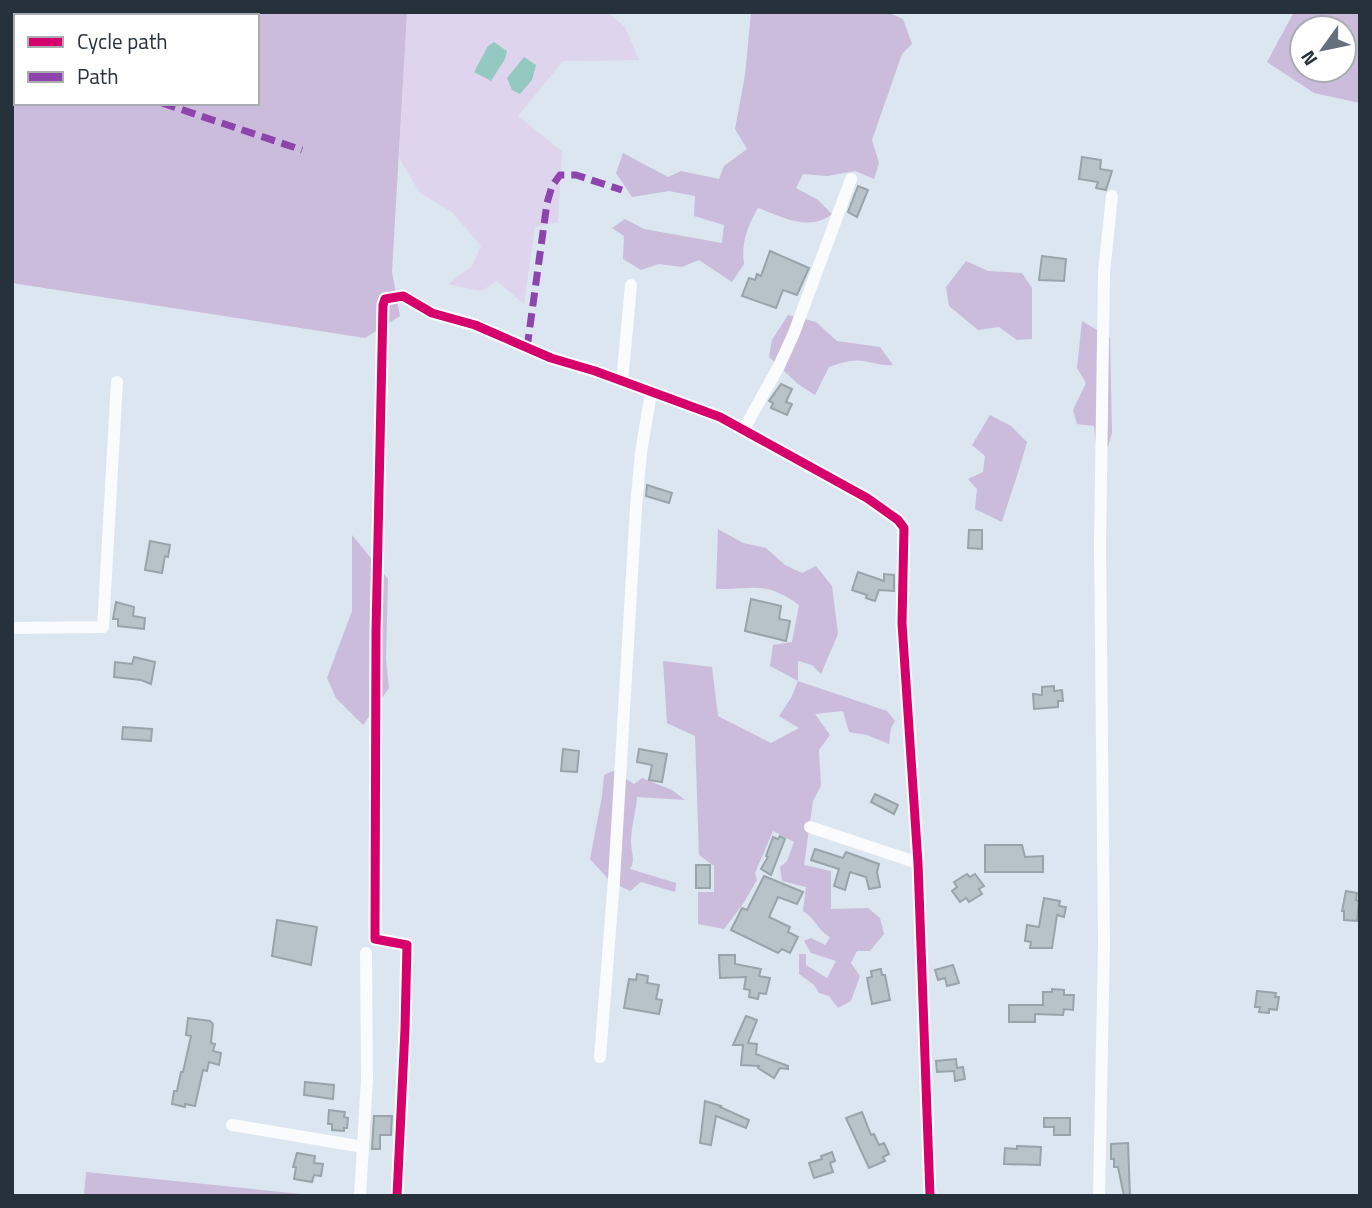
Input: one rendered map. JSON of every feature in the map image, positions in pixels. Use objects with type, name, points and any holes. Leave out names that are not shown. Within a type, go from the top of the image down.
[{"type":"street","points":[[744,429],[794,333],[851,179]]},
{"type":"street","points":[[1099,1196],[1104,944],[1100,518],[1104,272],[1112,196]]},
{"type":"street","points":[[622,382],[631,285]]},
{"type":"street","points":[[397,1196],[407,945],[375,939],[376,631],[383,305],[385,299],[403,296],[432,313],[475,326],[551,358],[720,417],[867,498],[889,512],[904,527],[902,623],[918,863],[930,1196]]},
{"type":"street","points":[[12,628],[103,627],[117,382]]},
{"type":"street","points":[[600,1057],[614,880],[636,507],[641,452],[651,393]]},
{"type":"street","points":[[810,827],[918,863]]},
{"type":"street","points":[[360,1196],[367,1079],[366,953]]},
{"type":"street","points":[[232,1125],[362,1147]]},
{"type":"shaded area","points":[[12,12],[407,12],[392,272],[400,316],[365,338],[12,283]]},
{"type":"shaded area","points":[[407,12],[607,12],[625,27],[639,60],[563,61],[518,116],[562,151],[558,222],[535,227],[524,304],[497,281],[481,291],[448,284],[472,266],[481,246],[452,212],[420,193],[399,158]]},
{"type":"shaded area","points":[[751,12],[887,12],[903,19],[912,44],[902,54],[872,140],[879,163],[874,179],[855,171],[827,176],[803,174],[796,188],[818,200],[832,214],[814,222],[805,222],[786,219],[758,208],[746,235],[744,264],[732,282],[699,260],[682,267],[659,264],[641,270],[623,259],[624,236],[612,228],[625,219],[644,229],[722,243],[724,225],[694,216],[695,196],[669,191],[632,197],[616,173],[623,153],[668,177],[681,171],[719,179],[724,166],[747,149],[735,129],[745,75]]},
{"type":"shaded area","points":[[1294,12],[1360,12],[1358,34],[1358,14],[1293,14]]},
{"type":"shaded area","points":[[1288,23],[1288,76],[1267,62]]},
{"type":"shaded area","points":[[1358,34],[1360,35],[1360,103],[1314,93],[1300,84],[1358,84]]},
{"type":"shaded area","points":[[494,42],[507,51],[491,81],[474,72],[488,46]]},
{"type":"shaded area","points":[[524,57],[536,65],[532,80],[520,94],[512,90],[507,78]]},
{"type":"shaded area","points":[[966,261],[988,271],[1022,273],[1032,288],[1032,339],[1017,340],[999,327],[978,330],[949,306],[946,287]]},
{"type":"shaded area","points":[[788,315],[816,322],[837,341],[880,347],[893,365],[855,361],[829,367],[815,395],[798,384],[769,357],[772,340]]},
{"type":"shaded area","points":[[1082,321],[1110,338],[1112,433],[1108,447],[1096,445],[1094,426],[1077,424],[1073,410],[1086,383],[1077,368]]},
{"type":"shaded area","points":[[990,415],[1011,426],[1027,442],[1002,522],[975,509],[977,489],[968,479],[983,472],[985,456],[972,445]]},
{"type":"shaded area","points":[[718,529],[743,543],[766,548],[785,565],[802,573],[816,566],[832,586],[838,634],[821,674],[812,665],[798,661],[798,681],[770,666],[773,645],[792,642],[799,605],[768,589],[716,589]]},
{"type":"shaded area","points":[[352,535],[388,579],[386,659],[389,688],[363,725],[336,698],[327,678],[352,611]]},
{"type":"shaded area","points":[[663,661],[712,667],[718,716],[771,743],[799,728],[779,716],[798,681],[887,711],[895,721],[891,728],[889,744],[867,735],[849,732],[843,711],[815,714],[830,735],[819,750],[821,786],[813,801],[804,865],[831,871],[831,909],[868,908],[880,918],[884,934],[870,951],[857,951],[851,963],[860,976],[851,1001],[838,1008],[829,996],[819,993],[814,985],[799,974],[799,954],[806,954],[806,965],[827,978],[836,961],[811,953],[804,941],[811,938],[825,945],[830,937],[803,911],[806,887],[782,881],[780,867],[787,861],[794,842],[773,831],[755,873],[757,880],[724,929],[698,924],[698,892],[714,892],[714,866],[699,855],[695,736],[667,723]]},
{"type":"shaded area","points":[[613,771],[634,784],[642,778],[672,790],[685,800],[637,797],[632,831],[633,860],[630,869],[676,883],[675,892],[641,882],[630,891],[610,881],[590,859],[604,775]]},
{"type":"shaded area","points":[[86,1172],[321,1196],[84,1196]]},
{"type":"building","points":[[1082,157],[1101,160],[1100,169],[1112,171],[1106,190],[1096,188],[1098,182],[1079,179]]},
{"type":"building","points":[[858,186],[868,190],[857,217],[848,212]]},
{"type":"building","points":[[770,251],[809,268],[797,295],[783,290],[776,308],[742,296],[749,278],[755,280],[757,274],[761,276]]},
{"type":"building","points":[[1042,256],[1066,259],[1064,281],[1039,280]]},
{"type":"building","points":[[781,384],[792,389],[786,402],[792,404],[787,415],[771,408],[773,403],[769,401]]},
{"type":"building","points":[[647,485],[672,493],[669,503],[646,496]]},
{"type":"building","points":[[969,530],[982,530],[982,549],[968,548]]},
{"type":"building","points":[[150,541],[170,545],[162,573],[145,570]]},
{"type":"building","points":[[858,572],[884,581],[884,574],[894,575],[894,591],[879,590],[875,601],[866,598],[867,595],[852,590]]},
{"type":"building","points":[[751,599],[781,606],[779,619],[790,621],[786,641],[745,631]]},
{"type":"building","points":[[116,602],[134,607],[133,616],[145,618],[144,629],[118,626],[118,619],[113,619]]},
{"type":"building","points":[[134,657],[155,662],[151,684],[114,677],[115,662],[132,664]]},
{"type":"building","points":[[1054,686],[1054,691],[1062,690],[1063,701],[1058,701],[1058,707],[1034,709],[1033,694],[1042,695],[1042,687]]},
{"type":"building","points":[[123,727],[152,729],[151,741],[122,739]]},
{"type":"building","points":[[563,749],[579,751],[577,772],[561,771]]},
{"type":"building","points":[[639,749],[667,754],[662,782],[649,780],[652,765],[637,762]]},
{"type":"building","points":[[875,794],[898,805],[894,814],[871,802]]},
{"type":"building","points":[[780,836],[785,839],[771,875],[761,869],[768,857],[766,856],[773,837],[778,839]]},
{"type":"building","points":[[985,845],[1022,845],[1025,857],[1043,856],[1043,872],[985,872]]},
{"type":"building","points":[[815,849],[843,858],[846,852],[879,864],[877,872],[880,887],[869,889],[866,877],[850,872],[845,890],[834,886],[839,869],[811,860]]},
{"type":"building","points":[[696,865],[710,865],[710,888],[696,888]]},
{"type":"building","points":[[967,874],[970,877],[975,874],[984,886],[979,889],[982,894],[969,902],[966,898],[960,902],[952,891],[957,887],[954,882]]},
{"type":"building","points":[[764,876],[803,892],[797,904],[778,897],[769,917],[790,927],[788,932],[798,937],[790,953],[782,949],[778,953],[731,930],[742,908],[747,910]]},
{"type":"building","points":[[1346,891],[1357,893],[1357,921],[1344,920],[1342,911]]},
{"type":"building","points":[[1044,898],[1060,901],[1059,906],[1066,907],[1064,917],[1057,915],[1052,948],[1030,948],[1031,942],[1025,941],[1027,925],[1039,927]]},
{"type":"building","points":[[277,920],[317,927],[311,965],[272,956]]},
{"type":"building","points":[[719,955],[735,955],[735,964],[761,969],[759,976],[770,978],[766,994],[759,993],[758,999],[749,997],[750,990],[744,989],[746,977],[720,978]]},
{"type":"building","points":[[953,965],[959,983],[947,986],[945,978],[938,980],[935,970]]},
{"type":"building","points":[[881,969],[882,975],[885,975],[890,1000],[872,1004],[867,978],[872,977],[871,971]]},
{"type":"building","points":[[637,974],[648,976],[647,983],[659,985],[656,999],[662,1000],[659,1014],[624,1008],[629,979],[636,980]]},
{"type":"building","points":[[1052,989],[1064,990],[1064,995],[1074,995],[1073,1010],[1064,1009],[1063,1015],[1035,1014],[1035,1022],[1009,1022],[1009,1005],[1043,1005],[1043,992],[1052,992]]},
{"type":"building","points":[[1257,991],[1276,993],[1275,997],[1279,997],[1277,1010],[1259,1012],[1260,1007],[1255,1007]]},
{"type":"building","points":[[746,1016],[757,1020],[748,1043],[757,1044],[756,1054],[788,1066],[788,1069],[780,1068],[774,1078],[758,1068],[759,1066],[741,1065],[743,1045],[733,1045]]},
{"type":"building","points":[[188,1018],[210,1021],[213,1024],[213,1051],[221,1053],[219,1065],[209,1062],[207,1071],[203,1070],[195,1106],[185,1104],[185,1107],[172,1104],[191,1036],[186,1035]]},
{"type":"building","points":[[956,1059],[957,1068],[963,1067],[965,1079],[955,1081],[954,1071],[937,1072],[936,1061]]},
{"type":"building","points":[[305,1082],[334,1085],[333,1099],[304,1095]]},
{"type":"building","points":[[705,1101],[749,1120],[746,1128],[716,1116],[711,1145],[700,1143]]},
{"type":"building","points":[[329,1110],[345,1112],[344,1117],[348,1118],[344,1131],[332,1130],[332,1124],[328,1124]]},
{"type":"building","points":[[862,1112],[871,1135],[874,1134],[879,1145],[884,1143],[889,1154],[883,1157],[885,1161],[869,1168],[846,1118]]},
{"type":"building","points":[[374,1116],[392,1116],[391,1135],[380,1135],[380,1149],[372,1149]]},
{"type":"building","points":[[1044,1118],[1070,1118],[1070,1135],[1054,1135],[1054,1127],[1044,1127]]},
{"type":"building","points":[[1128,1143],[1130,1196],[1124,1196],[1118,1167],[1114,1167],[1114,1159],[1111,1159],[1111,1144]]},
{"type":"building","points":[[1017,1146],[1041,1147],[1040,1165],[1004,1164],[1005,1148],[1017,1149]]},
{"type":"building","points":[[832,1152],[835,1161],[830,1163],[833,1172],[814,1178],[809,1163]]},
{"type":"building","points":[[297,1153],[315,1156],[314,1163],[323,1164],[321,1176],[314,1175],[312,1182],[294,1179],[296,1167],[293,1167]]},
{"type":"marked path","points":[[168,105],[302,150]]},
{"type":"marked path","points":[[527,348],[547,203],[552,186],[560,175],[576,175],[622,190]]},
{"type":"cycle path","points":[[397,1196],[407,945],[375,939],[376,631],[383,305],[385,299],[403,296],[432,313],[475,325],[551,358],[595,371],[720,417],[867,498],[898,520],[904,528],[902,623],[918,863],[930,1196]]}]
